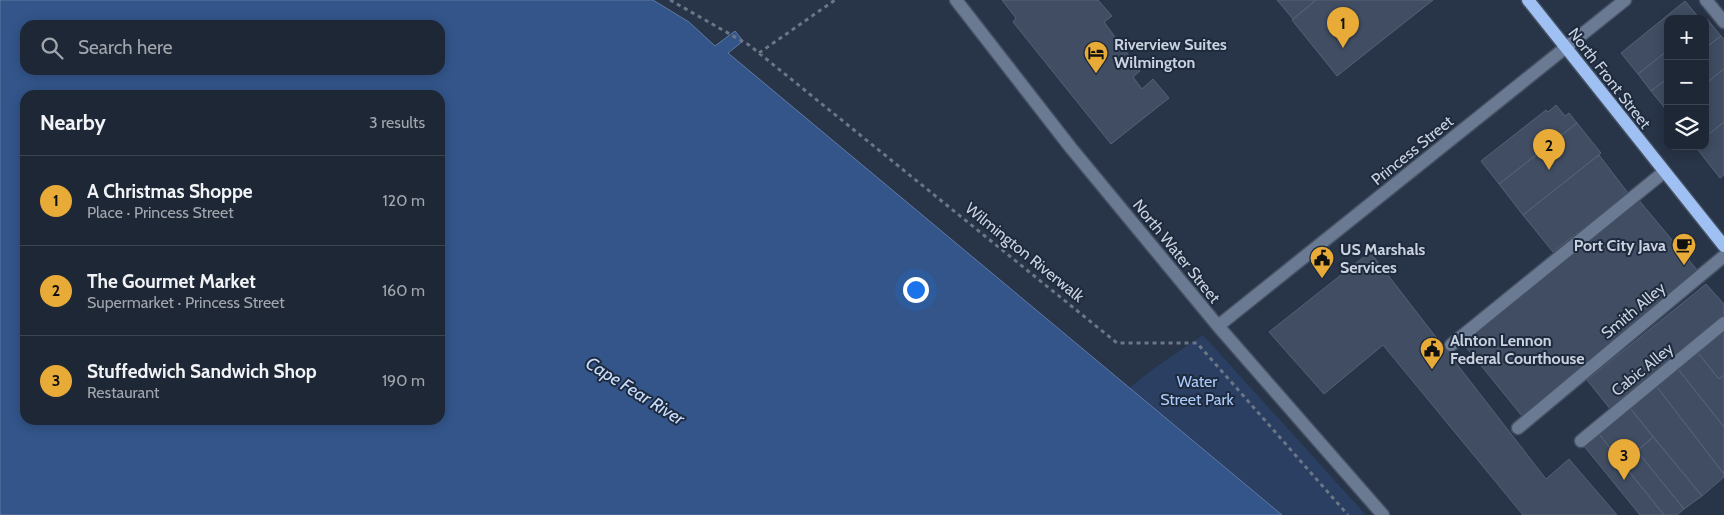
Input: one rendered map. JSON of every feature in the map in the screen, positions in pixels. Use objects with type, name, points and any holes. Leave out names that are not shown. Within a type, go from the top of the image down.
[{"type":"main road","name":"North Front Street","points":[[1528,0],[1724,246]]},
{"type":"street","name":"North Water Street","points":[[956,0],[1071,148],[1218,326],[1383,515]]},
{"type":"street","name":"Princess Street","points":[[1218,326],[1626,0]]},
{"type":"street","points":[[1706,0],[1724,22]]},
{"type":"street","points":[[1451,345],[1664,172]]},
{"type":"street","name":"Smith Alley","points":[[1518,428],[1724,256]]},
{"type":"street","name":"Cabic Alley","points":[[1581,441],[1724,323]]},
{"type":"path","name":"Wilmington Riverwalk","points":[[670,0],[749,45],[1117,342],[1197,343],[1348,515]]},
{"type":"path","points":[[759,53],[835,0]]},
{"type":"green space","name":"Water Street Park","points":[[1203,335],[1366,515],[1282,515],[1129,388]]},
{"type":"water","name":"Cape Fear River","points":[[0,0],[653,0],[689,22],[715,46],[735,31],[743,41],[728,53],[1282,515],[0,514]]},
{"type":"building","name":"Riverview Suites Wilmington","points":[[1002,0],[1098,0],[1112,16],[1104,22],[1140,71],[1133,77],[1142,89],[1153,79],[1169,98],[1111,144],[1013,22],[1016,18]]},
{"type":"building","points":[[1277,0],[1316,0],[1293,19]]},
{"type":"building","points":[[1316,0],[1433,0],[1337,76],[1292,20]]},
{"type":"building","points":[[1685,1],[1697,15],[1668,15]]},
{"type":"building","points":[[1664,18],[1664,53],[1638,74],[1621,53]]},
{"type":"building","points":[[1709,21],[1721,36],[1709,45]]},
{"type":"building","points":[[1721,36],[1724,39],[1724,69],[1709,81],[1709,60],[1709,45]]},
{"type":"building","points":[[1664,53],[1664,81],[1651,91],[1638,74]]},
{"type":"building","points":[[1724,69],[1724,122],[1709,134],[1709,105],[1709,81]]},
{"type":"building","points":[[1664,81],[1664,107],[1651,91]]},
{"type":"building","points":[[1556,105],[1565,116],[1569,113],[1577,123],[1499,184],[1481,161],[1546,110],[1548,112]]},
{"type":"building","points":[[1724,122],[1724,175],[1720,178],[1698,150],[1709,150],[1709,134]]},
{"type":"building","points":[[1577,123],[1601,153],[1523,215],[1499,184]]},
{"type":"building","points":[[1599,155],[1628,193],[1553,252],[1523,215]]},
{"type":"building","points":[[1637,198],[1698,271],[1522,416],[1462,342]]},
{"type":"building","name":"Alnton Lennon Federal Courthouse","points":[[1370,252],[1546,479],[1569,459],[1617,515],[1523,515],[1383,345],[1324,394],[1269,332]]},
{"type":"building","points":[[1706,284],[1724,304],[1724,319],[1611,410],[1587,380]]},
{"type":"building","points":[[1724,332],[1724,375],[1719,379],[1698,353]]},
{"type":"building","points":[[1698,353],[1719,379],[1724,375],[1724,427],[1678,369]]},
{"type":"building","points":[[1678,369],[1724,427],[1724,474],[1657,387]]},
{"type":"building","points":[[1657,387],[1724,474],[1724,477],[1702,496],[1630,408]]},
{"type":"building","points":[[1630,408],[1653,437],[1637,451],[1684,509],[1677,515],[1664,515],[1599,434]]},
{"type":"building","points":[[1599,434],[1664,515],[1640,515],[1584,446]]},
{"type":"building","points":[[1653,437],[1702,496],[1684,509],[1637,451]]},
{"type":"place","name":"A Christmas Shoppe","points":[[1343,48]]},
{"type":"place","name":"Riverview Suites Wilmington","points":[[1096,74]]},
{"type":"place","name":"The Gourmet Market","points":[[1549,170]]},
{"type":"place","name":"Port City Java","points":[[1684,266]]},
{"type":"place","name":"US Marshals Services","points":[[1322,279]]},
{"type":"place","name":"Alnton Lennon Federal Courthouse","points":[[1432,370]]},
{"type":"place","name":"Stuffedwich Sandwich Shop","points":[[1624,480]]}]
